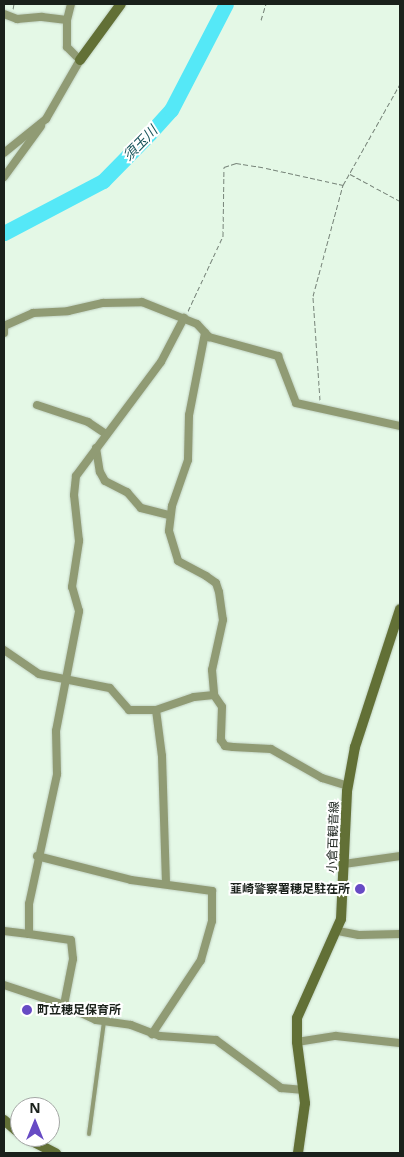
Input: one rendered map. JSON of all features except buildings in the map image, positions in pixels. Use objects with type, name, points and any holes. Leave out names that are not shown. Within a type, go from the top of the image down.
[{"type":"main road","points":[[80,60],[121,4]]},
{"type":"main road","name":"小倉百観音線","points":[[298,1153],[304,1118],[304,1090],[297,1042],[301,1007],[338,931],[343,906],[348,786],[355,747],[400,609]]},
{"type":"main road","points":[[44,1147],[56,1153]]},
{"type":"street","points":[[4,177],[46,119],[80,60],[67,47],[67,20],[71,4]]},
{"type":"street","points":[[4,14],[17,19],[42,17],[67,20]]},
{"type":"street","points":[[4,153],[46,119]]},
{"type":"street","points":[[4,333],[4,326],[33,313],[68,311],[103,303],[142,302],[184,318],[209,337],[278,356],[296,403],[321,411],[400,426]]},
{"type":"street","points":[[28,934],[29,904],[57,774],[56,732],[64,681],[79,611],[72,587],[79,541],[74,495],[76,476],[161,362],[184,318]]},
{"type":"street","points":[[205,333],[189,415],[188,460],[169,516],[174,556],[184,566],[216,584],[219,592],[223,620],[212,670],[214,695],[222,707],[220,740],[225,746],[271,749],[322,778],[348,786]]},
{"type":"street","points":[[37,405],[88,422],[106,434]]},
{"type":"street","points":[[96,448],[100,472],[105,481],[127,492],[141,508],[169,516]]},
{"type":"street","points":[[4,650],[39,674],[64,681],[110,688],[129,710],[156,710],[194,696],[214,695]]},
{"type":"street","points":[[156,710],[162,756],[166,884]]},
{"type":"street","points":[[38,856],[131,880],[212,891],[212,921],[201,960],[152,1034]]},
{"type":"street","points":[[344,864],[400,856]]},
{"type":"street","points":[[338,931],[359,935],[400,934]]},
{"type":"street","points":[[4,932],[71,940],[73,959],[64,1005]]},
{"type":"street","points":[[4,985],[64,1005],[104,1022],[131,1025],[152,1034],[216,1040],[281,1088],[304,1090]]},
{"type":"street","points":[[297,1042],[336,1036],[400,1043]]},
{"type":"lane","points":[[90,1134],[104,1022]]},
{"type":"path","points":[[261,20],[266,4]]},
{"type":"path","points":[[321,411],[313,296],[343,185],[400,84]]},
{"type":"path","points":[[184,318],[223,236],[224,167],[236,164],[266,168],[343,185]]},
{"type":"path","points":[[350,174],[400,201]]},
{"type":"waterway","name":"須玉川","points":[[4,233],[103,181],[150,133],[171,110],[226,4]]},
{"type":"place","name":"韮崎警察署穂足駐在所","points":[[360,889]]},
{"type":"place","name":"町立穂足保育所","points":[[27,1010]]}]
